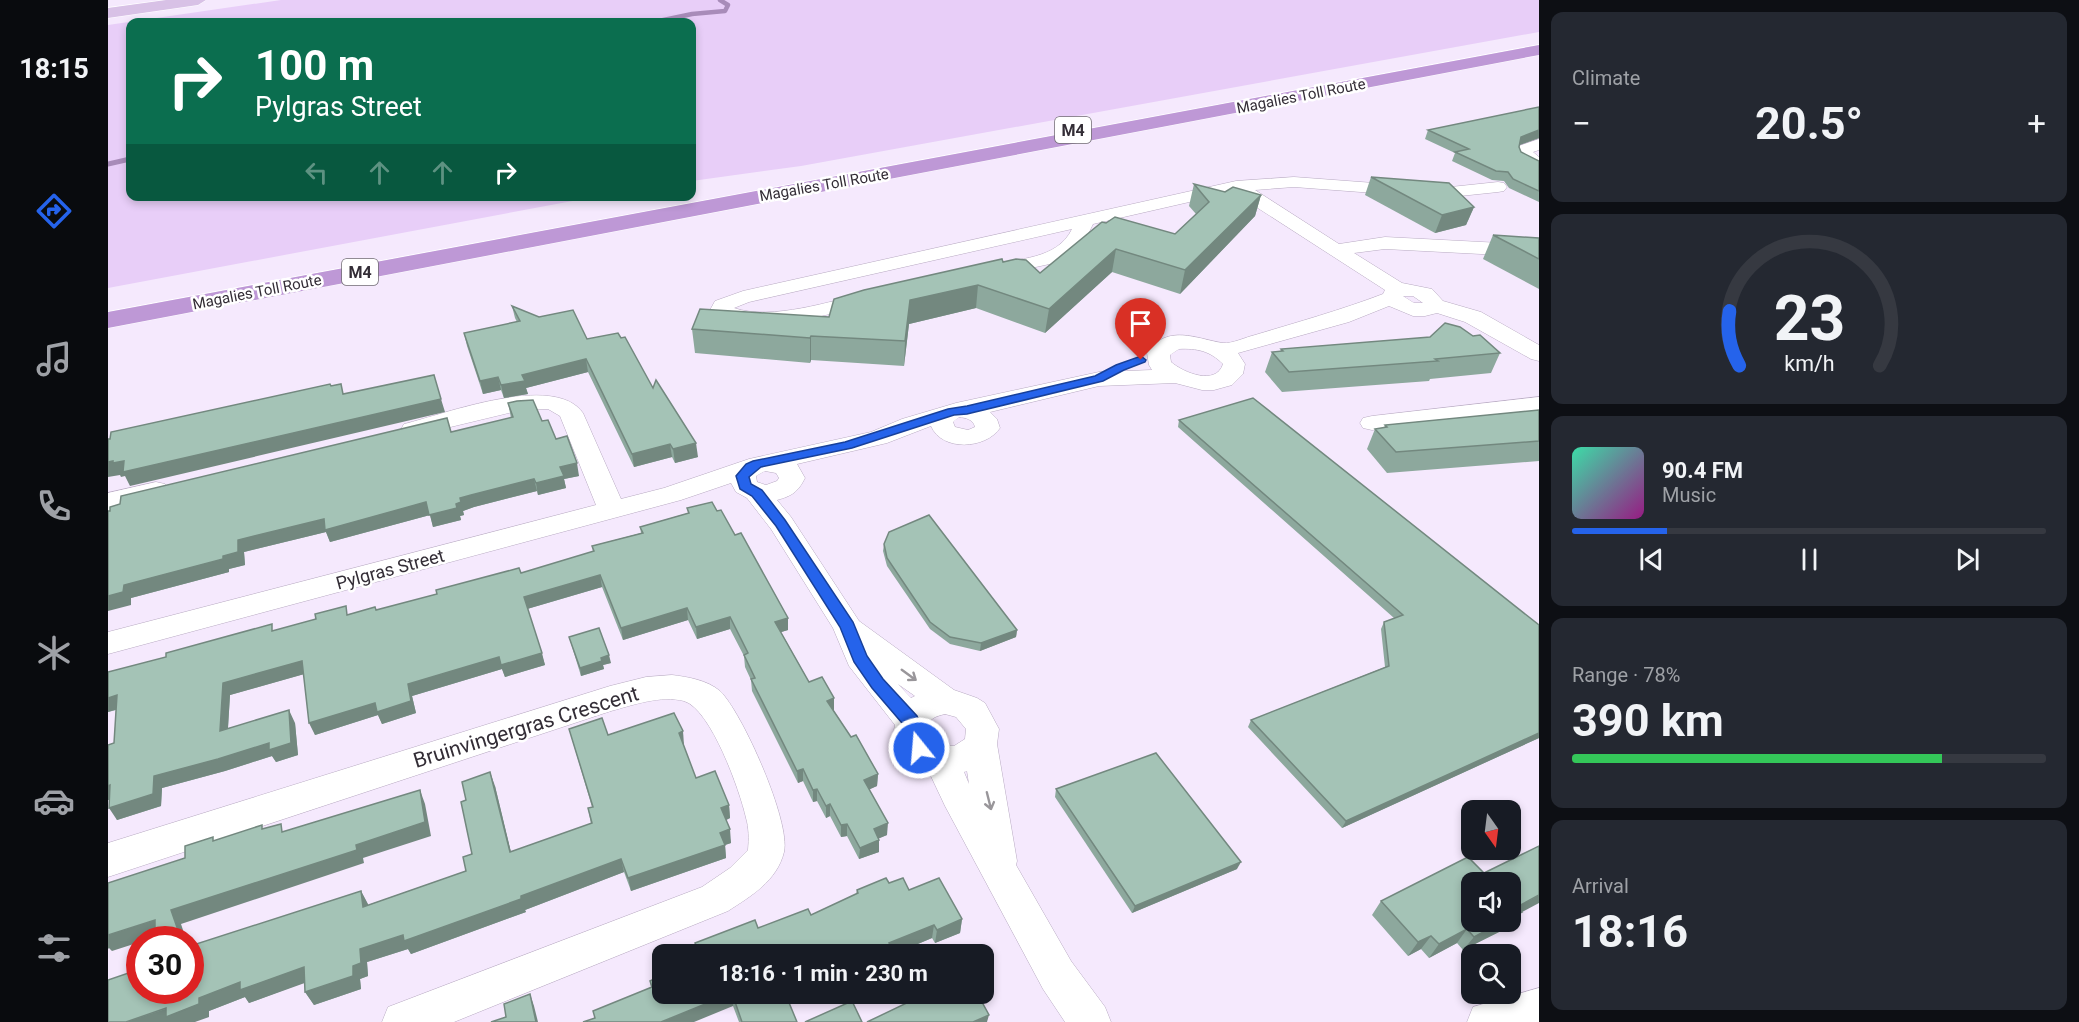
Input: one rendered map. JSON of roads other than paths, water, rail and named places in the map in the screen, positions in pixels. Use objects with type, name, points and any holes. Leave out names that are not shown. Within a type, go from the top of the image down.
[{"type":"highway","name":"Magalies Toll Route","points":[[696,197],[1195,108],[1539,43]]},
{"type":"highway","name":"Magalies Toll Route","points":[[108,320],[1539,50]]},
{"type":"highway","name":"Magalies Toll Route","points":[[108,308],[674,201]]},
{"type":"main road","points":[[108,13],[198,0]]},
{"type":"street","points":[[1537,163],[1525,156],[1525,150],[1539,144]]},
{"type":"street","points":[[886,294],[775,317],[756,317],[726,313],[721,310],[722,305],[743,297],[1236,186],[1294,182],[1441,193],[1498,188]]},
{"type":"street","points":[[1236,186],[1335,250],[1395,294],[1400,305],[1413,309]]},
{"type":"street","points":[[978,274],[1059,256],[1074,244],[1085,220]]},
{"type":"street","points":[[1335,250],[1385,243],[1539,251]]},
{"type":"street","points":[[1222,351],[1341,317],[1409,290],[1432,298],[1435,305]]},
{"type":"street","points":[[1341,317],[1413,309],[1425,310],[1435,305],[1473,317],[1539,354]]},
{"type":"street","name":"Pylgras Street","points":[[108,643],[672,494],[727,488],[848,446],[878,438],[915,434],[1030,396],[1099,379],[1174,375],[1211,383],[1230,376],[1234,370],[1234,364],[1222,351],[1202,343],[1170,344],[1158,353],[1120,367],[1099,379]]},
{"type":"street","points":[[1158,353],[1160,365],[1174,375]]},
{"type":"street","name":"Pylgras Street","points":[[955,419],[973,437],[980,435],[1030,396]]},
{"type":"street","points":[[393,434],[519,404],[550,402],[562,406],[571,413],[612,510]]},
{"type":"street","points":[[1372,423],[1539,404]]},
{"type":"street","name":"Pylgras Street","points":[[789,485],[810,468],[848,446]]},
{"type":"street","points":[[756,478],[773,493],[789,485]]},
{"type":"street","points":[[756,478],[781,523],[847,626],[860,658],[911,721]]},
{"type":"street","points":[[781,523],[789,485]]},
{"type":"street","points":[[108,502],[177,486]]},
{"type":"street","points":[[847,626],[885,658],[945,701],[968,708],[976,716],[982,725],[983,735],[974,752],[964,757],[940,759],[919,748],[910,730],[911,721],[923,706],[945,701]]},
{"type":"street","name":"Bruinvingergras Crescent","points":[[108,860],[610,699],[653,688],[684,689],[708,699],[726,724],[764,819],[766,853],[751,876],[715,899],[404,1022]]},
{"type":"street","points":[[980,744],[986,788],[996,831],[1000,871]]},
{"type":"street","points":[[940,759],[957,795],[1057,975],[1090,1022]]},
{"type":"street","points":[[1488,1022],[1539,1008]]},
{"type":"waterway","points":[[673,18],[725,11],[728,5],[720,0]]},
{"type":"waterway","points":[[108,164],[126,160]]}]
